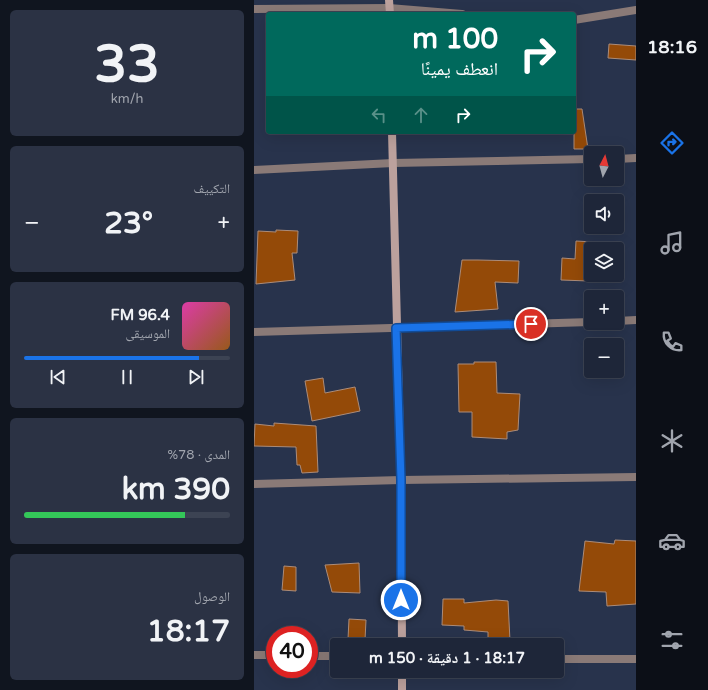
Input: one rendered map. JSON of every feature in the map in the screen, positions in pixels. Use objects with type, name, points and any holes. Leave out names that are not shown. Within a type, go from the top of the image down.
[{"type":"street","points":[[254,9],[389,7],[441,12]]},
{"type":"street","points":[[576,20],[636,10]]},
{"type":"street","points":[[392,134],[401,480],[402,638]]},
{"type":"street","points":[[624,159],[636,158]]},
{"type":"street","points":[[254,170],[393,163],[584,159]]},
{"type":"street","points":[[624,321],[636,320]]},
{"type":"street","points":[[254,332],[584,322]]},
{"type":"street","points":[[254,484],[401,480],[636,477]]},
{"type":"street","points":[[254,655],[266,655]]},
{"type":"street","points":[[318,656],[330,656]]},
{"type":"street","points":[[564,659],[636,659]]},
{"type":"street","points":[[402,678],[402,690]]},
{"type":"building","points":[[609,44],[636,46],[636,60],[608,58]]},
{"type":"building","points":[[576,109],[582,109],[588,146],[584,146],[584,149],[574,149],[574,134],[576,134]]},
{"type":"building","points":[[276,230],[298,231],[297,253],[292,253],[295,280],[256,284],[258,231],[276,232]]},
{"type":"building","points":[[576,241],[593,242],[584,242],[584,281],[561,280],[562,258],[575,259]]},
{"type":"building","points":[[462,260],[519,261],[518,283],[495,282],[498,309],[455,312]]},
{"type":"building","points":[[474,362],[496,362],[497,393],[520,394],[518,430],[507,432],[507,439],[472,437],[472,412],[459,412],[458,364],[474,364]]},
{"type":"building","points":[[323,378],[325,393],[355,387],[360,411],[312,421],[305,381]]},
{"type":"building","points":[[274,423],[316,426],[318,472],[302,473],[300,465],[297,465],[296,447],[254,446],[255,424],[274,426]]},
{"type":"building","points":[[615,540],[636,541],[636,604],[607,606],[606,592],[579,591],[585,541],[614,544]]},
{"type":"building","points":[[359,563],[360,593],[332,592],[325,565]]},
{"type":"building","points":[[284,566],[296,567],[296,591],[282,590]]},
{"type":"building","points":[[443,599],[464,599],[464,603],[496,600],[508,601],[510,638],[488,638],[488,632],[464,630],[464,626],[442,625]]},
{"type":"building","points":[[349,619],[366,620],[365,638],[348,638]]},
{"type":"route","points":[[401,600],[401,480],[396,328],[531,324]]}]
